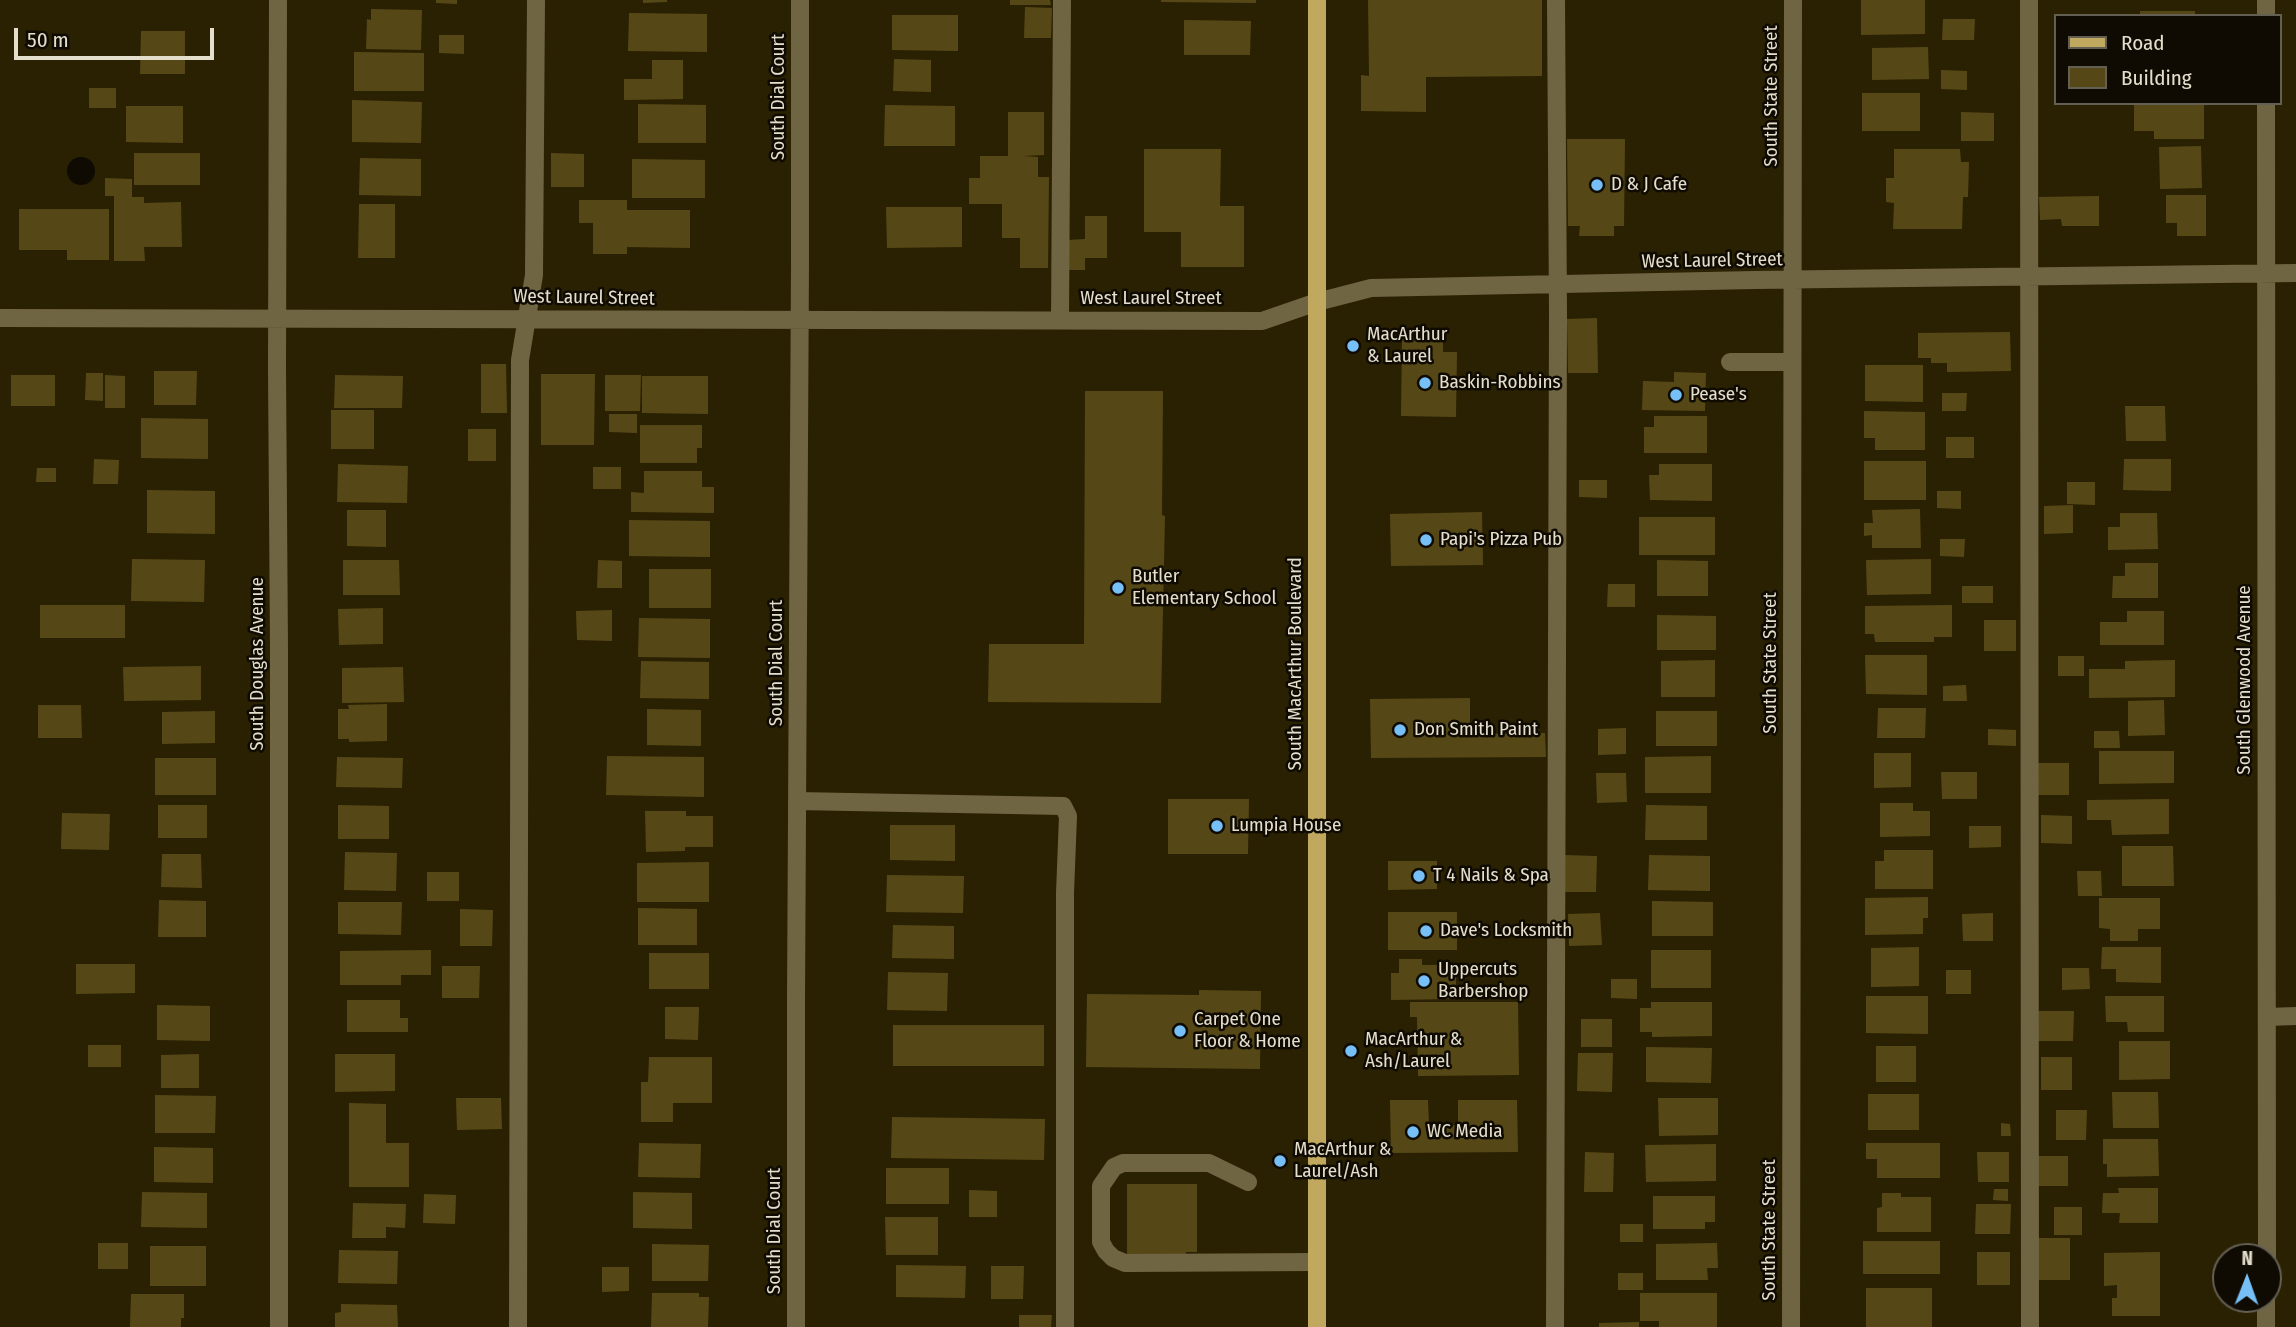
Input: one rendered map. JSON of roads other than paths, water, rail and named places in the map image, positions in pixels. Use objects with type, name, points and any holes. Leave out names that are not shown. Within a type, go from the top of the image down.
[{"type":"main road","name":"South MacArthur Boulevard","points":[[1317,0],[1317,1327]]},
{"type":"street","name":"South Douglas Avenue","points":[[278,0],[279,1327]]},
{"type":"street","points":[[517,1327],[520,360],[534,275],[536,0]]},
{"type":"street","name":"South Dial Court","points":[[796,1327],[800,0]]},
{"type":"street","points":[[1060,320],[1062,0]]},
{"type":"street","points":[[1555,1327],[1556,0]]},
{"type":"street","name":"South State Street","points":[[1791,1327],[1793,0]]},
{"type":"street","points":[[2029,0],[2029,1327]]},
{"type":"street","name":"South Glenwood Avenue","points":[[2266,105],[2267,1243]]},
{"type":"street","name":"West Laurel Street","points":[[0,318],[1262,320],[1371,288],[2296,273]]},
{"type":"street","points":[[1730,362],[1792,362]]},
{"type":"street","points":[[797,801],[1062,806],[1068,816],[1065,893],[1065,1327]]},
{"type":"street","points":[[2267,1017],[2296,1016]]},
{"type":"street","points":[[1248,1182],[1209,1163],[1123,1163],[1114,1167],[1101,1186],[1101,1242],[1113,1258],[1125,1263],[1317,1262]]},
{"type":"place","name":"D & J Cafe","points":[[1597,185]]},
{"type":"place","name":"MacArthur & Laurel","points":[[1353,346]]},
{"type":"place","name":"Baskin-Robbins","points":[[1425,383]]},
{"type":"place","name":"Pease's","points":[[1676,395]]},
{"type":"place","name":"Papi's Pizza Pub","points":[[1426,540]]},
{"type":"place","name":"Butler Elementary School","points":[[1118,588]]},
{"type":"place","name":"Don Smith Paint","points":[[1400,730]]},
{"type":"place","name":"Lumpia House","points":[[1217,826]]},
{"type":"place","name":"T 4 Nails & Spa","points":[[1419,876]]},
{"type":"place","name":"Dave's Locksmith","points":[[1426,931]]},
{"type":"place","name":"Uppercuts Barbershop","points":[[1424,981]]},
{"type":"place","name":"Carpet One Floor & Home","points":[[1180,1031]]},
{"type":"place","name":"MacArthur & Ash/Laurel","points":[[1351,1051]]},
{"type":"place","name":"WC Media","points":[[1413,1132]]},
{"type":"place","name":"MacArthur & Laurel/Ash","points":[[1280,1161]]}]
